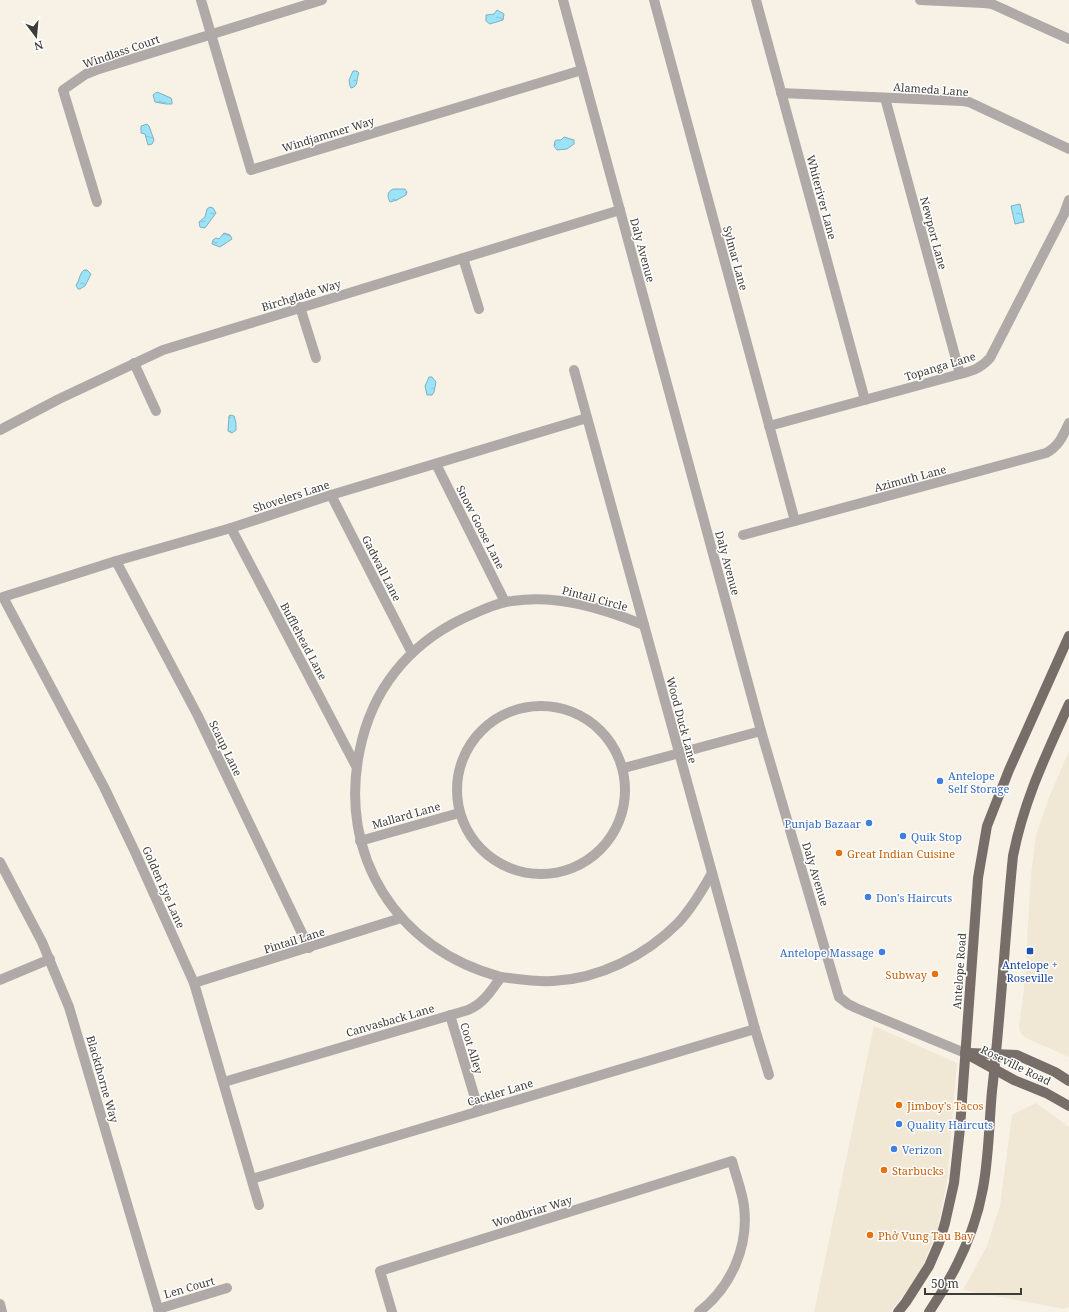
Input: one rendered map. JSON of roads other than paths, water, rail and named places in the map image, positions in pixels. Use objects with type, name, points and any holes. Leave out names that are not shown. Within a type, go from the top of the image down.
[{"type":"main road","name":"Antelope Road","points":[[898,1312],[929,1266],[939,1244],[954,1183],[957,1161],[978,878],[987,826],[1009,770],[1069,636]]},
{"type":"main road","points":[[929,1312],[949,1280],[964,1251],[972,1232],[978,1210],[983,1187],[995,1069],[1011,875],[1018,832],[1034,781],[1069,704]]},
{"type":"main road","name":"Roseville Road","points":[[965,1053],[1017,1055],[1069,1080]]},
{"type":"main road","name":"Roseville Road","points":[[965,1053],[1014,1080],[1046,1093],[1069,1106]]},
{"type":"street","name":"Windjammer Way","points":[[201,0],[251,170],[582,70]]},
{"type":"street","points":[[210,34],[322,0]]},
{"type":"street","name":"Daly Avenue","points":[[563,0],[761,731],[839,997],[856,1008],[965,1053]]},
{"type":"street","name":"Sylmar Lane","points":[[654,0],[795,521]]},
{"type":"street","name":"Whiteriver Lane","points":[[756,0],[865,400]]},
{"type":"street","points":[[920,0],[992,4],[1069,40]]},
{"type":"street","name":"Windlass Court","points":[[97,202],[63,90],[86,74],[96,70],[210,34]]},
{"type":"street","name":"Alameda Lane","points":[[781,93],[969,102],[1069,149]]},
{"type":"street","name":"Newport Lane","points":[[885,98],[960,374]]},
{"type":"street","name":"Topanga Lane","points":[[769,426],[976,370],[984,365],[990,358],[1067,215],[1069,200]]},
{"type":"street","name":"Birchglade Way","points":[[0,430],[59,399],[163,350],[620,210]]},
{"type":"street","points":[[463,258],[479,309]]},
{"type":"street","points":[[300,307],[316,358]]},
{"type":"street","points":[[134,363],[156,411]]},
{"type":"street","name":"Wood Duck Lane","points":[[574,370],[755,1029],[769,1075]]},
{"type":"street","name":"Shovelers Lane","points":[[3,597],[116,561],[231,528],[331,495],[587,418]]},
{"type":"street","name":"Azimuth Lane","points":[[743,535],[1046,453],[1055,448],[1060,442],[1069,423]]},
{"type":"street","name":"Snow Goose Lane","points":[[436,464],[505,602]]},
{"type":"street","name":"Gadwall Lane","points":[[331,495],[412,653]]},
{"type":"street","name":"Bufflehead Lane","points":[[231,528],[356,766]]},
{"type":"street","name":"Scaup Lane","points":[[116,561],[198,716],[309,948]]},
{"type":"street","name":"Golden Eye Lane","points":[[3,597],[104,787],[139,859],[194,983],[259,1205]]},
{"type":"street","name":"Pintail Circle","points":[[501,977],[464,965],[441,952],[420,937],[401,918],[375,881],[360,841],[356,822],[354,796],[356,766],[362,738],[370,714],[380,692],[395,672],[412,653],[432,636],[448,626],[485,609],[505,602],[533,599],[575,602],[624,617],[644,625]]},
{"type":"street","points":[[543,705],[559,707],[588,719],[600,728],[610,740],[619,754],[624,768],[626,799],[623,814],[616,829],[608,842],[597,853],[585,862],[563,871],[540,874],[525,872],[510,868],[496,861],[484,852],[473,840],[459,813],[457,781],[460,766],[466,751],[474,738],[485,726],[512,710],[527,706],[543,705]]},
{"type":"street","points":[[624,768],[761,731]]},
{"type":"street","name":"Mallard Lane","points":[[360,841],[459,813]]},
{"type":"street","name":"Blackthorne Way","points":[[0,862],[50,959],[69,1007],[158,1310]]},
{"type":"street","points":[[501,977],[530,981],[552,981],[576,978],[623,963],[646,950],[664,936],[678,922],[693,905],[712,873]]},
{"type":"street","name":"Pintail Lane","points":[[194,983],[401,918]]},
{"type":"street","points":[[0,980],[50,959]]},
{"type":"street","name":"Canvasback Lane","points":[[224,1082],[476,1006],[486,998],[501,977]]},
{"type":"street","name":"Coot Alley","points":[[450,1015],[479,1111]]},
{"type":"street","name":"Cackler Lane","points":[[252,1179],[755,1029]]},
{"type":"street","name":"Woodbriar Way","points":[[392,1312],[380,1271],[732,1161],[744,1207],[745,1227],[742,1247],[731,1275],[721,1291],[699,1312]]},
{"type":"street","name":"Len Court","points":[[158,1310],[227,1288]]},
{"type":"street","points":[[0,1304],[2,1312]]},
{"type":"water","points":[[497,10],[504,14],[503,20],[490,24],[486,21],[486,15],[494,14]]},
{"type":"water","points":[[353,71],[357,71],[359,73],[355,86],[351,88],[349,80]]},
{"type":"water","points":[[157,92],[171,98],[172,104],[155,102],[153,95]]},
{"type":"water","points":[[147,124],[154,140],[152,144],[148,145],[145,134],[141,133],[141,126]]},
{"type":"water","points":[[564,137],[574,140],[574,144],[567,149],[557,150],[554,146],[555,141],[561,140]]},
{"type":"water","points":[[393,189],[405,189],[407,192],[406,195],[390,202],[388,194]]},
{"type":"water","points":[[1020,204],[1024,222],[1015,224],[1011,206]]},
{"type":"water","points":[[210,207],[213,208],[216,213],[205,228],[200,227],[199,222],[205,217],[207,209]]},
{"type":"water","points":[[224,233],[230,235],[232,239],[220,247],[212,244],[213,240],[216,238],[219,239]]},
{"type":"water","points":[[84,270],[87,270],[91,274],[85,286],[78,289],[76,285],[81,273]]},
{"type":"water","points":[[429,377],[432,377],[436,382],[432,395],[427,395],[425,386]]},
{"type":"water","points":[[230,415],[234,416],[236,423],[236,430],[232,433],[228,431]]},
{"type":"place","name":"Antelope Self Storage","points":[[940,781]]},
{"type":"place","name":"Punjab Bazaar","points":[[869,823]]},
{"type":"place","name":"Quik Stop","points":[[903,836]]},
{"type":"place","name":"Great Indian Cuisine","points":[[839,853]]},
{"type":"place","name":"Don's Haircuts","points":[[868,897]]},
{"type":"place","name":"Antelope + Roseville","points":[[1030,951]]},
{"type":"place","name":"Antelope Massage","points":[[882,952]]},
{"type":"place","name":"Subway","points":[[935,974]]},
{"type":"place","name":"Jimboy's Tacos","points":[[899,1105]]},
{"type":"place","name":"Quality Haircuts","points":[[899,1124]]},
{"type":"place","name":"Verizon","points":[[894,1149]]},
{"type":"place","name":"Starbucks","points":[[884,1170]]},
{"type":"place","name":"Phở Vung Tau Bay","points":[[870,1235]]}]
